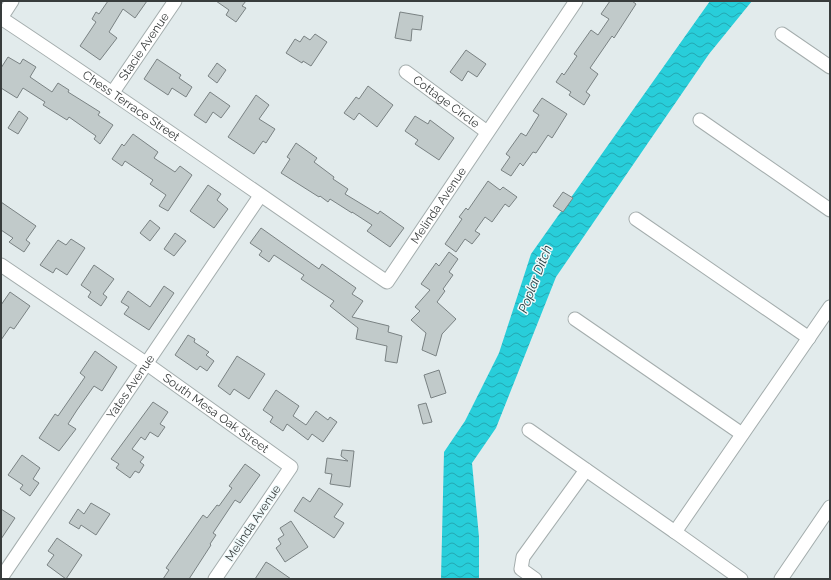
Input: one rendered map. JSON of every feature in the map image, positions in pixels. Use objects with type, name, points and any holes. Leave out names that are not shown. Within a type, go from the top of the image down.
[{"type":"street","points":[[1,18],[12,1]]},
{"type":"street","name":"Stacie Avenue","points":[[113,92],[175,1]]},
{"type":"street","name":"Melinda Avenue","points":[[260,196],[387,282],[576,1]]},
{"type":"street","name":"Chess Terrace Street","points":[[1,18],[113,92],[260,196]]},
{"type":"street","points":[[782,34],[830,67]]},
{"type":"street","name":"Cottage Circle","points":[[406,72],[487,132]]},
{"type":"street","points":[[700,120],[830,210]]},
{"type":"street","name":"Yates Avenue","points":[[1,578],[260,196]]},
{"type":"street","points":[[636,219],[808,338]]},
{"type":"street","name":"South Mesa Oak Street","points":[[1,266],[147,364],[291,466]]},
{"type":"street","points":[[675,532],[830,307]]},
{"type":"street","points":[[575,319],[742,434]]},
{"type":"street","points":[[529,430],[742,579]]},
{"type":"street","name":"Melinda Avenue","points":[[216,579],[291,466]]},
{"type":"street","points":[[535,579],[521,569],[523,557],[586,470]]},
{"type":"street","points":[[780,579],[830,507]]},
{"type":"water","name":"Poplar Ditch","points":[[710,1],[752,1],[709,54],[556,277],[496,428],[472,463],[479,537],[479,579],[441,579],[444,452],[465,421],[499,353],[531,254]]},
{"type":"building","points":[[108,1],[147,1],[135,18],[123,9],[109,32],[117,38],[100,60],[80,46],[96,22],[92,19],[96,12],[99,14]]},
{"type":"building","points":[[216,1],[246,1],[242,6],[246,8],[236,22],[226,15],[229,10]]},
{"type":"building","points":[[610,1],[632,1],[636,4],[614,38],[612,36],[590,68],[598,74],[586,92],[590,95],[584,105],[569,95],[571,92],[556,82],[562,73],[564,75],[577,56],[574,54],[591,30],[598,35],[609,19],[601,14]]},
{"type":"building","points":[[400,12],[423,16],[421,30],[412,29],[411,41],[395,38]]},
{"type":"building","points":[[315,34],[327,42],[311,66],[303,61],[302,63],[286,53],[295,39],[300,42],[304,36],[310,40]]},
{"type":"building","points":[[466,50],[486,64],[477,77],[468,71],[462,81],[450,72]]},
{"type":"building","points":[[8,57],[20,64],[23,59],[36,67],[30,77],[52,92],[58,83],[69,90],[68,92],[100,112],[98,115],[113,125],[100,144],[94,139],[96,136],[69,117],[67,120],[43,105],[45,102],[23,88],[17,98],[1,88],[1,68]]},
{"type":"building","points":[[157,59],[181,75],[179,78],[192,87],[186,97],[172,88],[168,95],[144,79]]},
{"type":"building","points":[[217,63],[226,70],[217,83],[208,76]]},
{"type":"building","points":[[368,86],[393,105],[377,127],[359,113],[354,120],[344,113],[356,97],[359,99]]},
{"type":"building","points":[[210,92],[230,106],[221,118],[213,112],[206,123],[194,115]]},
{"type":"building","points":[[256,95],[269,105],[259,119],[275,129],[266,143],[263,141],[254,154],[228,137]]},
{"type":"building","points":[[542,98],[567,114],[552,138],[548,135],[536,153],[533,152],[523,166],[520,163],[511,176],[501,170],[510,157],[506,154],[521,133],[526,136],[539,115],[533,111]]},
{"type":"building","points":[[19,111],[28,118],[18,134],[8,128]]},
{"type":"building","points":[[415,116],[428,124],[430,120],[454,138],[439,160],[415,144],[418,140],[405,131]]},
{"type":"building","points":[[133,134],[158,152],[154,158],[175,172],[180,166],[192,175],[168,211],[159,206],[166,195],[150,184],[153,180],[125,161],[122,166],[112,159],[122,144],[124,146]]},
{"type":"building","points":[[296,143],[317,158],[314,162],[334,177],[333,179],[348,189],[345,194],[378,214],[380,211],[404,228],[390,247],[367,231],[372,225],[330,199],[328,202],[320,196],[319,197],[281,173],[290,159],[287,157]]},
{"type":"building","points":[[488,181],[500,190],[503,187],[517,197],[509,207],[505,204],[492,222],[485,217],[475,231],[480,234],[472,244],[465,239],[456,252],[445,244],[462,219],[459,217],[466,208],[468,210]]},
{"type":"building","points":[[208,185],[221,194],[217,200],[228,209],[214,228],[190,211]]},
{"type":"building","points":[[563,192],[573,198],[563,212],[553,206]]},
{"type":"building","points":[[1,202],[36,226],[26,240],[30,243],[24,252],[9,242],[13,238],[1,230]]},
{"type":"building","points":[[150,220],[160,228],[150,241],[140,233]]},
{"type":"building","points":[[261,228],[319,269],[322,264],[356,288],[352,294],[363,301],[352,317],[389,326],[388,332],[402,336],[397,363],[385,361],[387,346],[356,339],[358,328],[330,306],[334,301],[301,279],[304,275],[274,255],[269,262],[259,255],[262,251],[250,243]]},
{"type":"building","points":[[175,233],[186,241],[174,256],[164,249]]},
{"type":"building","points":[[71,239],[85,248],[67,275],[56,268],[53,273],[40,265],[58,240],[66,245]]},
{"type":"building","points":[[449,252],[458,259],[449,272],[453,275],[443,289],[445,291],[437,302],[456,319],[442,334],[436,356],[422,350],[426,333],[411,320],[420,311],[415,307],[430,290],[421,284],[436,263],[439,266]]},
{"type":"building","points":[[94,265],[114,279],[103,294],[107,297],[101,306],[88,297],[91,292],[81,285]]},
{"type":"building","points":[[164,286],[174,293],[149,330],[124,314],[129,307],[121,302],[128,291],[150,307]]},
{"type":"building","points":[[10,292],[30,306],[14,329],[10,327],[1,340],[1,305]]},
{"type":"building","points":[[188,335],[195,339],[194,342],[209,352],[206,355],[214,361],[207,371],[200,366],[197,370],[175,355]]},
{"type":"building","points":[[95,351],[117,367],[102,391],[94,386],[77,410],[68,424],[76,429],[59,451],[39,438],[55,414],[58,416],[85,377],[80,373]]},
{"type":"building","points":[[237,356],[265,374],[249,399],[234,389],[230,395],[218,386]]},
{"type":"building","points":[[439,370],[446,393],[431,398],[424,375]]},
{"type":"building","points":[[276,390],[299,406],[293,416],[306,425],[316,411],[328,420],[330,417],[337,422],[323,442],[312,434],[308,440],[287,424],[283,431],[270,422],[273,417],[263,410]]},
{"type":"building","points":[[153,402],[168,412],[160,424],[165,427],[158,437],[150,432],[145,440],[141,437],[132,449],[144,457],[140,462],[144,465],[139,473],[135,471],[130,478],[116,468],[119,464],[111,459]]},
{"type":"building","points":[[426,403],[432,422],[423,424],[418,405]]},
{"type":"building","points":[[342,450],[354,451],[350,487],[330,484],[332,474],[325,473],[327,458],[348,461],[341,456]]},
{"type":"building","points":[[22,455],[40,468],[33,479],[39,483],[30,496],[20,489],[23,485],[8,475]]},
{"type":"building","points":[[245,464],[260,475],[240,503],[235,500],[213,533],[216,535],[210,544],[211,545],[189,579],[163,579],[169,570],[166,568],[203,515],[207,518],[217,505],[219,506],[232,488],[229,486]]},
{"type":"building","points":[[319,488],[343,504],[334,517],[344,523],[334,538],[294,511],[303,497],[310,502]]},
{"type":"building","points":[[91,503],[110,514],[96,535],[81,525],[79,529],[69,523],[78,509],[84,514]]},
{"type":"building","points":[[1,509],[15,518],[1,539]]},
{"type":"building","points":[[291,521],[308,547],[285,562],[276,548],[281,544],[278,539],[284,535],[280,528]]},
{"type":"building","points":[[57,538],[82,555],[66,579],[47,565],[54,555],[48,551]]},
{"type":"building","points":[[266,562],[271,565],[291,579],[255,579]]}]
